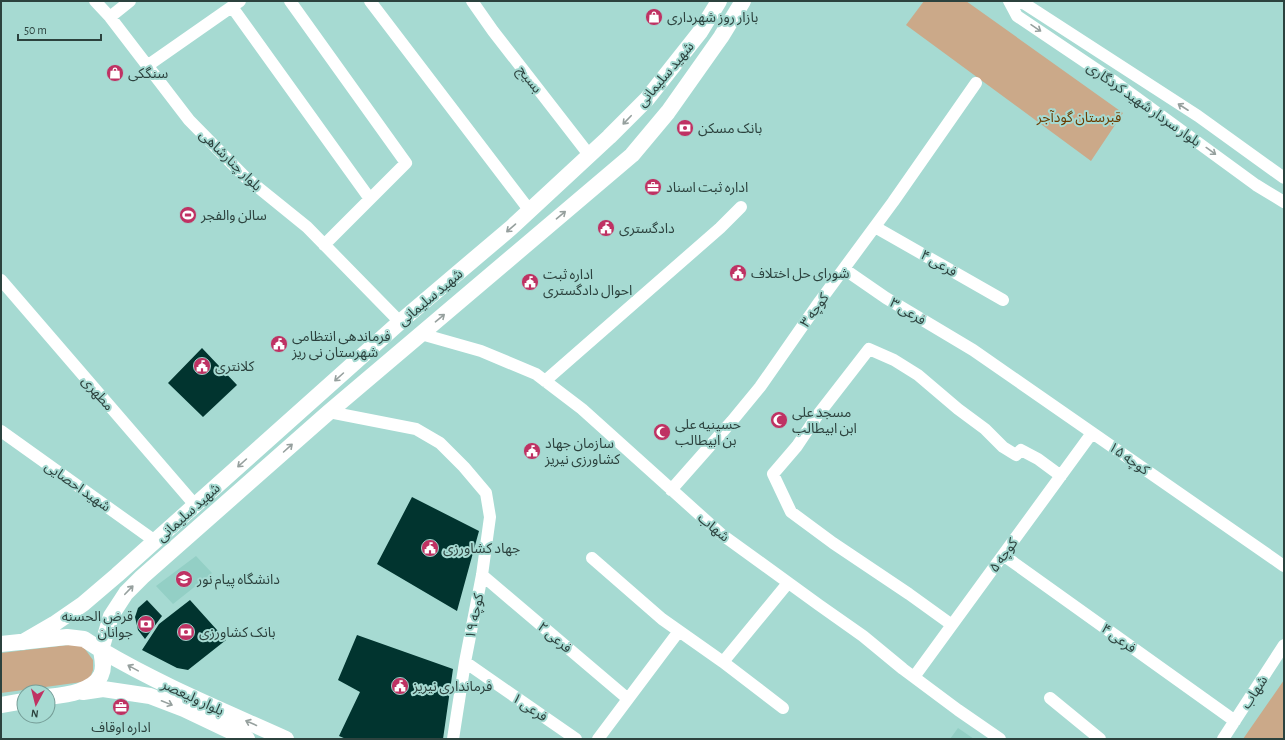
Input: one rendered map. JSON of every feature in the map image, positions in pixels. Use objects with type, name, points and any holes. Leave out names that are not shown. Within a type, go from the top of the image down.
[{"type":"main road","name":"شهید سلیمانی","points":[[22,642],[54,624],[83,604],[195,506],[400,322],[530,211],[590,156],[647,99],[700,32],[720,1]]},
{"type":"main road","name":"شهید سلیمانی","points":[[74,693],[93,684],[101,674],[103,664],[101,650],[111,616],[126,593],[329,412],[632,155],[668,112],[721,37],[743,1]]},
{"type":"main road","points":[[590,156],[606,177]]},
{"type":"main road","points":[[316,397],[329,412]]},
{"type":"main road","name":"بلوار ولیعصر","points":[[1,644],[67,637],[78,638],[90,642],[136,670],[286,739]]},
{"type":"main road","name":"بلوار ولیعصر","points":[[56,696],[103,689],[150,696],[184,710],[240,738]]},
{"type":"main road","points":[[1,705],[16,702]]},
{"type":"street","name":"بلوار چنارشاهی","points":[[95,1],[110,17],[158,81],[195,126],[244,176],[307,228],[400,322]]},
{"type":"street","points":[[110,17],[130,1]]},
{"type":"street","points":[[290,1],[406,163],[324,245]]},
{"type":"street","points":[[370,1],[530,211]]},
{"type":"street","name":"بلوار سردار شهید کردگاری","points":[[1009,1],[1017,16],[1115,82],[1256,184],[1284,202]]},
{"type":"street","name":"بلوار سردار شهید کردگاری","points":[[1016,1],[1025,4],[1198,116],[1284,178]]},
{"type":"street","name":"بسیج","points":[[477,3],[493,31],[590,156]]},
{"type":"street","points":[[148,66],[236,4],[370,199]]},
{"type":"street","name":"کوچه ۳","points":[[671,490],[760,387],[816,307],[876,227],[976,83]]},
{"type":"street","points":[[545,381],[720,228],[741,207]]},
{"type":"street","name":"فرعی ۴","points":[[876,227],[1003,300]]},
{"type":"street","name":"فرعی ۳","points":[[844,269],[886,298],[973,350]]},
{"type":"street","name":"مطهری","points":[[1,280],[195,506]]},
{"type":"street","name":"شهاب","points":[[421,334],[481,351],[536,374],[582,409],[721,534],[863,636],[914,677],[1000,739]]},
{"type":"street","points":[[952,625],[833,543],[791,512],[773,474],[797,446],[817,416],[869,349],[894,360],[918,375],[958,409],[985,429],[1003,447],[1016,455],[1022,450],[1038,459],[1061,476]]},
{"type":"street","name":"کوچه ۱۵","points":[[973,350],[1284,566]]},
{"type":"street","name":"کوچه ۱۹","points":[[329,412],[416,429],[440,443],[464,467],[486,493],[490,517],[482,575],[465,662],[453,739]]},
{"type":"street","name":"شهید احصایی","points":[[1,431],[155,541]]},
{"type":"street","name":"کوچه ۵","points":[[914,677],[1092,433]]},
{"type":"street","name":"فرعی ۴","points":[[1003,555],[1235,721]]},
{"type":"street","points":[[592,558],[662,619],[723,662],[783,708]]},
{"type":"street","name":"فرعی ۲","points":[[482,575],[628,699]]},
{"type":"street","points":[[723,662],[788,583]]},
{"type":"street","points":[[598,739],[679,631]]},
{"type":"street","name":"شهاب","points":[[1224,739],[1284,645]]},
{"type":"street","name":"فرعی ۱","points":[[465,662],[576,739]]},
{"type":"street","points":[[1050,698],[1100,739]]},
{"type":"shaded area","name":"دانشگاه پیام نور","points":[[196,556],[212,573],[173,604],[156,586]]},
{"type":"shaded area","points":[[958,728],[974,739],[950,739]]},
{"type":"green space","name":"قبرستان گودآجر","points":[[924,1],[966,1],[1123,113],[1091,161],[906,25]]},
{"type":"green space","points":[[77,644],[82,645],[93,660],[93,670],[90,678],[82,682],[56,686],[56,684],[16,684],[16,691],[1,693],[1,653]]},
{"type":"green space","points":[[1284,680],[1284,739],[1243,739]]},
{"type":"building","name":"کلانتری","points":[[202,348],[237,385],[203,417],[168,383]]},
{"type":"building","name":"جهاد کشاورزی","points":[[412,497],[479,531],[457,611],[377,564]]},
{"type":"building","name":"قرض الحسنه جوانان","points":[[147,600],[162,616],[145,639],[138,630],[135,617],[138,608]]},
{"type":"building","name":"بانک کشاورزی","points":[[190,600],[226,640],[188,670],[177,668],[142,650],[159,624]]},
{"type":"building","name":"فرمانداری نیریز","points":[[357,635],[453,669],[443,739],[346,739],[339,736],[360,692],[338,680]]},
{"type":"place","name":"بازار روز شهرداری","points":[[654,17]]},
{"type":"place","name":"سنگکی","points":[[115,73]]},
{"type":"place","name":"بانک مسکن","points":[[685,128]]},
{"type":"place","name":"اداره ثبت اسناد","points":[[653,187]]},
{"type":"place","name":"سالن والفجر","points":[[188,215]]},
{"type":"place","name":"دادگستری","points":[[606,228]]},
{"type":"place","name":"شورای حل اختلاف","points":[[738,273]]},
{"type":"place","name":"اداره ثبت احوال دادگستری","points":[[530,282]]},
{"type":"place","name":"فرماندهی انتظامی شهرستان نی ریز","points":[[279,344]]},
{"type":"place","name":"کلانتری","points":[[202,366]]},
{"type":"place","name":"مسجد علی ابن ابیطالب","points":[[779,420]]},
{"type":"place","name":"حسینیه علی بن ابیطالب","points":[[662,432]]},
{"type":"place","name":"سازمان جهاد کشاورزی نیریز","points":[[532,451]]},
{"type":"place","name":"جهاد کشاورزی","points":[[430,548]]},
{"type":"place","name":"دانشگاه پیام نور","points":[[184,579]]},
{"type":"place","name":"قرض الحسنه جوانان","points":[[146,624]]},
{"type":"place","name":"بانک کشاورزی","points":[[186,632]]},
{"type":"place","name":"فرمانداری نیریز","points":[[400,686]]},
{"type":"place","name":"اداره اوقاف","points":[[121,707]]}]
